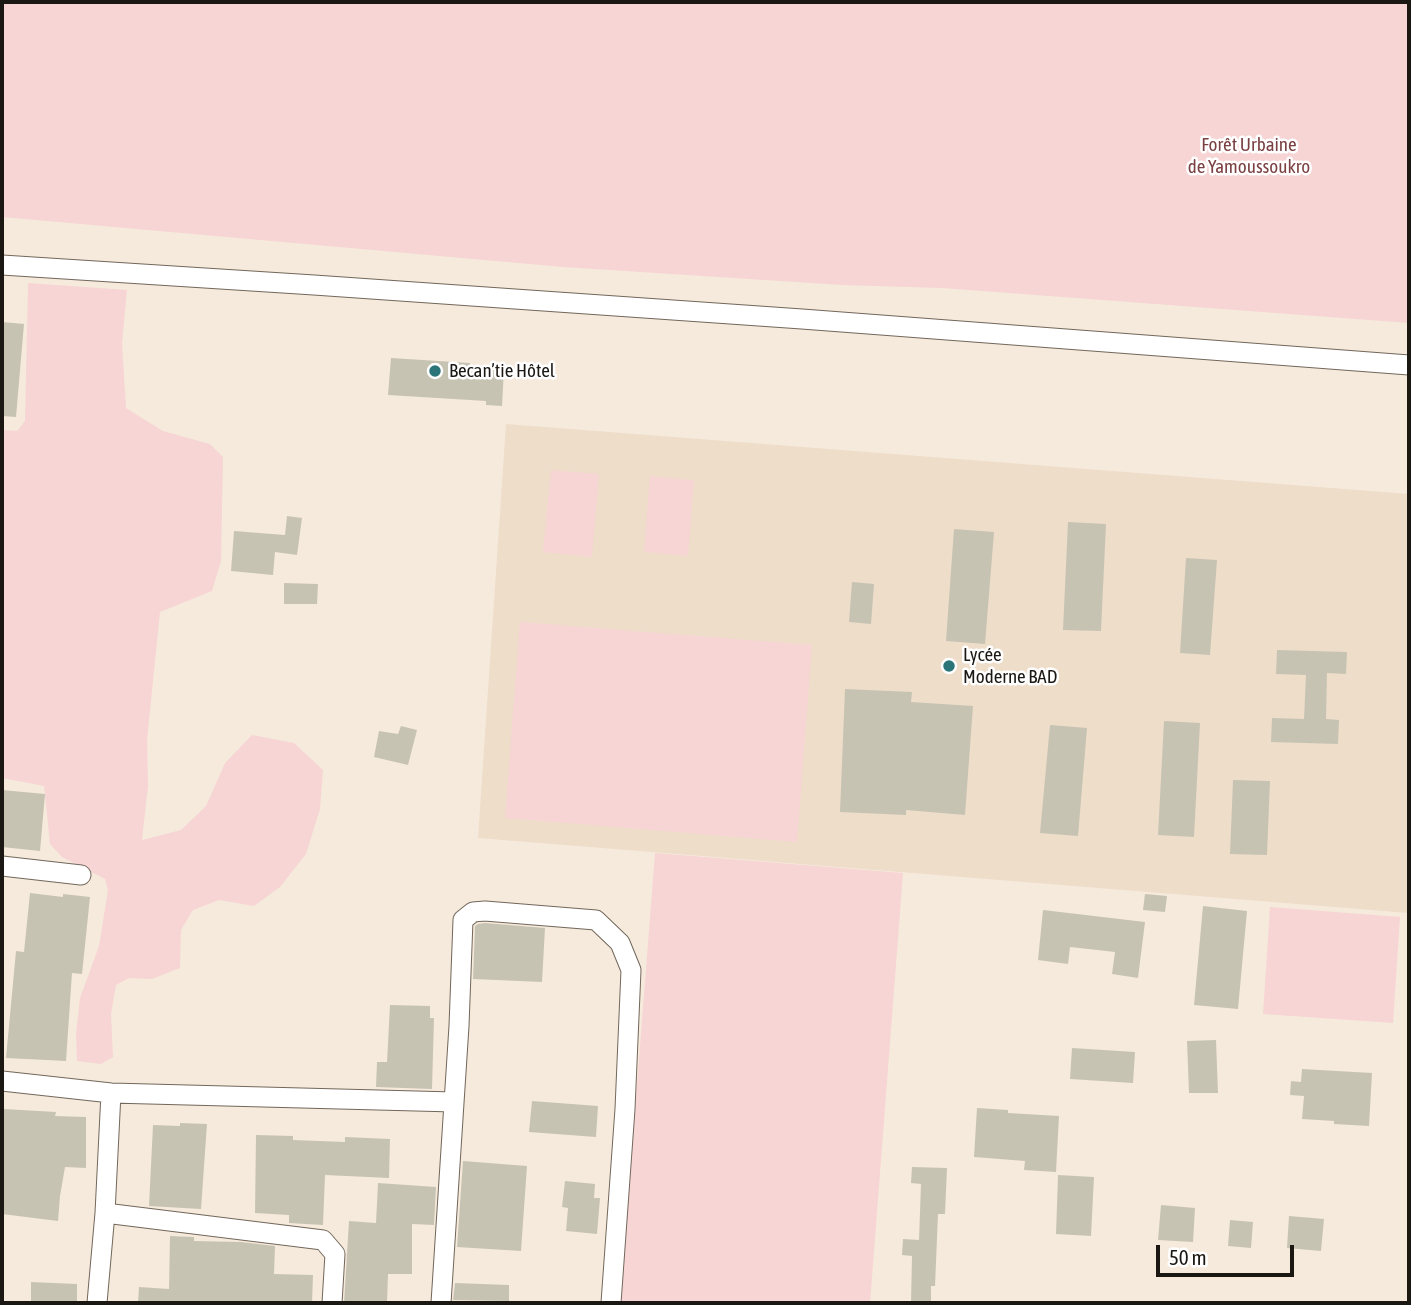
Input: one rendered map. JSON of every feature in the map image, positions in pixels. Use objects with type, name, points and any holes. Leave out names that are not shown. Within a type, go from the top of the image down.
[{"type":"street","points":[[2,265],[802,319],[1409,365]]},
{"type":"street","points":[[2,866],[81,875]]},
{"type":"street","points":[[441,1303],[463,920],[473,912],[485,911],[596,920],[620,943],[631,970],[625,1109],[611,1303]]},
{"type":"street","points":[[2,1082],[111,1093],[454,1102]]},
{"type":"street","points":[[97,1303],[111,1093]]},
{"type":"street","points":[[105,1213],[323,1240],[335,1254],[332,1303]]},
{"type":"shaded area","name":"Lycée Moderne BAD","points":[[506,424],[1409,494],[1409,913],[478,838]]},
{"type":"green space","name":"Forêt Urbaine de Yamoussoukro","points":[[2,2],[1409,2],[1409,323],[942,288],[842,285],[563,267],[2,217]]},
{"type":"green space","points":[[28,283],[127,290],[122,343],[126,408],[163,431],[210,444],[223,457],[221,561],[212,591],[160,612],[147,740],[148,786],[142,840],[181,830],[206,806],[225,763],[252,735],[294,743],[323,770],[320,809],[306,854],[280,887],[254,906],[219,900],[193,910],[181,930],[180,968],[152,979],[129,978],[116,985],[111,1014],[113,1057],[101,1064],[77,1061],[76,1034],[80,998],[99,946],[108,890],[105,879],[62,857],[50,844],[44,786],[2,778],[2,430],[17,431],[25,421]]},
{"type":"green space","points":[[551,470],[599,474],[592,557],[543,552]]},
{"type":"green space","points":[[650,476],[694,480],[688,556],[644,552]]},
{"type":"green space","points":[[520,622],[812,645],[797,842],[505,818]]},
{"type":"green space","points":[[655,853],[903,873],[870,1303],[620,1303]]},
{"type":"green space","points":[[1270,907],[1400,917],[1393,1023],[1263,1014]]},
{"type":"building","points":[[2,322],[24,324],[16,417],[2,416]]},
{"type":"building","points":[[391,358],[504,368],[502,406],[486,405],[486,401],[388,395]]},
{"type":"building","points":[[287,516],[302,518],[297,555],[275,552],[273,575],[231,571],[234,531],[285,535]]},
{"type":"building","points":[[1068,522],[1106,524],[1101,631],[1063,630]]},
{"type":"building","points":[[954,529],[994,532],[985,644],[946,641]]},
{"type":"building","points":[[1186,558],[1217,560],[1210,655],[1180,653]]},
{"type":"building","points":[[852,582],[874,584],[871,624],[849,622]]},
{"type":"building","points":[[284,583],[318,584],[317,604],[284,604]]},
{"type":"building","points":[[1277,650],[1347,652],[1346,674],[1327,673],[1326,719],[1339,720],[1338,744],[1271,742],[1272,718],[1304,719],[1306,675],[1276,674]]},
{"type":"building","points":[[845,689],[912,692],[911,702],[973,706],[965,815],[906,810],[906,815],[840,812]]},
{"type":"building","points":[[1164,721],[1200,723],[1194,837],[1158,835]]},
{"type":"building","points":[[1050,725],[1087,728],[1078,836],[1040,833]]},
{"type":"building","points":[[401,726],[417,730],[408,765],[374,757],[379,731],[398,734]]},
{"type":"building","points":[[1233,780],[1270,781],[1267,855],[1230,854]]},
{"type":"building","points":[[2,790],[45,794],[40,851],[2,847]]},
{"type":"building","points":[[30,893],[90,897],[82,974],[72,973],[66,1061],[6,1058],[16,951],[24,952]]},
{"type":"building","points":[[1145,894],[1167,896],[1165,912],[1143,910]]},
{"type":"building","points":[[1203,906],[1247,911],[1238,1009],[1194,1005]]},
{"type":"building","points":[[1043,910],[1145,922],[1138,978],[1112,974],[1115,952],[1070,947],[1068,964],[1038,960]]},
{"type":"building","points":[[485,923],[545,928],[542,982],[473,979],[475,926]]},
{"type":"building","points":[[390,1005],[430,1006],[430,1018],[434,1018],[432,1089],[376,1087],[377,1062],[387,1062]]},
{"type":"building","points":[[1216,1040],[1218,1093],[1189,1093],[1187,1041]]},
{"type":"building","points":[[1072,1048],[1135,1052],[1133,1083],[1070,1079]]},
{"type":"building","points":[[1302,1069],[1372,1073],[1369,1126],[1302,1119],[1304,1096],[1290,1095],[1291,1081],[1301,1082]]},
{"type":"building","points":[[532,1101],[598,1106],[596,1137],[529,1132]]},
{"type":"building","points":[[977,1108],[1059,1116],[1056,1172],[1024,1170],[1025,1161],[974,1157]]},
{"type":"building","points":[[4,1109],[86,1117],[86,1168],[65,1167],[58,1221],[2,1214]]},
{"type":"building","points":[[180,1123],[207,1124],[201,1209],[149,1206],[153,1125],[180,1126]]},
{"type":"building","points":[[256,1135],[345,1142],[345,1137],[390,1139],[389,1178],[325,1175],[323,1225],[289,1223],[289,1215],[255,1213]]},
{"type":"building","points":[[463,1161],[527,1166],[521,1251],[457,1247]]},
{"type":"building","points":[[912,1167],[947,1168],[945,1214],[938,1214],[935,1286],[931,1286],[931,1303],[911,1303],[912,1256],[902,1255],[903,1239],[919,1240],[921,1184],[911,1183]]},
{"type":"building","points":[[1058,1175],[1094,1177],[1091,1236],[1056,1234]]},
{"type":"building","points":[[565,1181],[595,1184],[594,1198],[600,1198],[597,1234],[566,1231],[568,1208],[562,1207]]},
{"type":"building","points":[[378,1183],[436,1187],[434,1225],[412,1224],[412,1274],[388,1274],[387,1303],[344,1303],[349,1221],[376,1223]]},
{"type":"building","points":[[1161,1205],[1195,1208],[1193,1242],[1158,1240]]},
{"type":"building","points":[[1289,1216],[1324,1219],[1321,1251],[1287,1248]]},
{"type":"building","points":[[1230,1220],[1253,1222],[1251,1248],[1228,1246]]},
{"type":"building","points":[[170,1236],[194,1237],[194,1241],[275,1246],[274,1274],[313,1275],[312,1303],[138,1303],[139,1287],[169,1289]]},
{"type":"building","points":[[31,1282],[77,1284],[77,1303],[31,1303]]},
{"type":"building","points":[[455,1283],[509,1285],[509,1301],[453,1300]]},
{"type":"place","name":"Becan’tie Hôtel","points":[[435,371]]},
{"type":"place","name":"Lycée Moderne BAD","points":[[949,666]]}]
